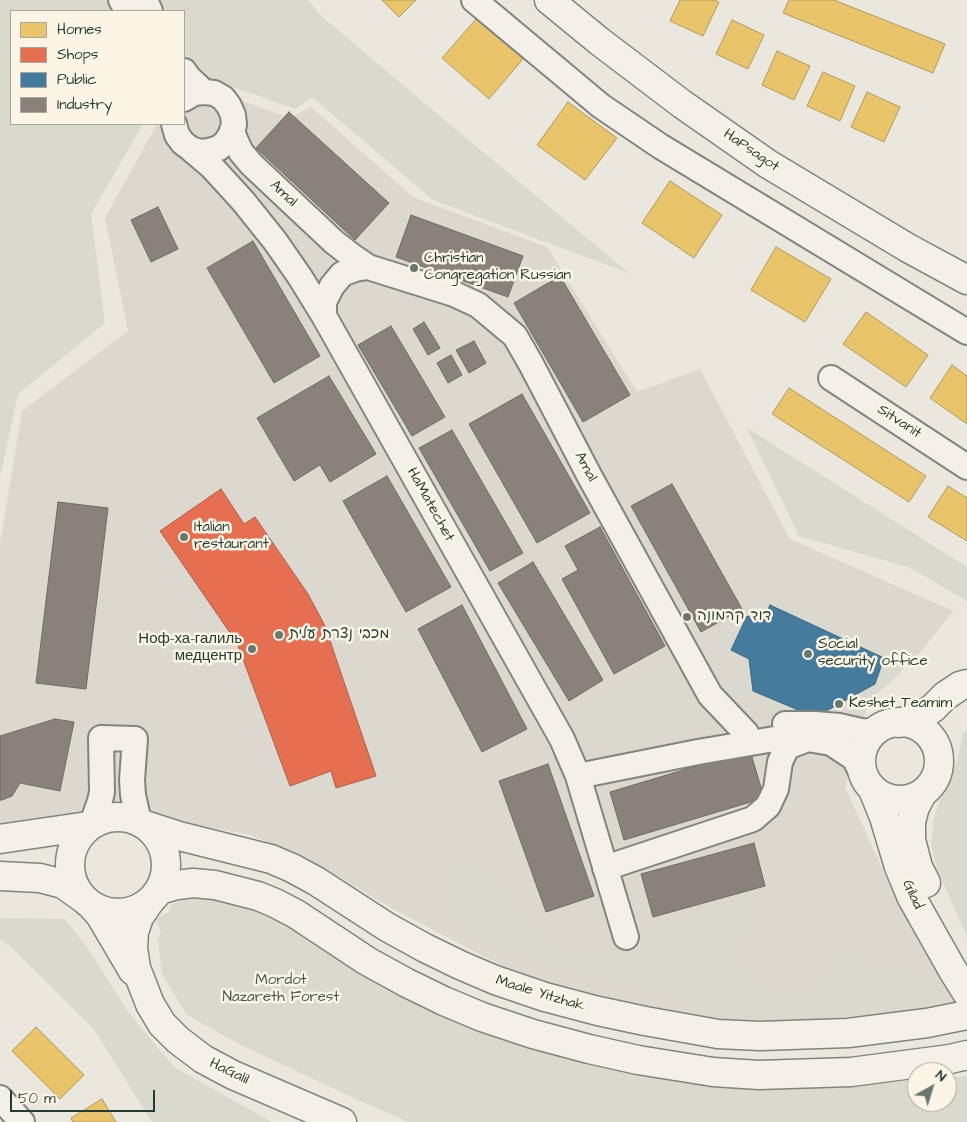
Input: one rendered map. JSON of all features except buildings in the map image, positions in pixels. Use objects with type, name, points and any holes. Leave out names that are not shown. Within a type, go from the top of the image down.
[{"type":"main road","name":"HaPsagot","points":[[548,0],[682,104],[768,164],[908,248],[967,280]]},
{"type":"main road","points":[[967,684],[960,686],[921,716],[887,727],[866,741],[861,767],[869,784],[884,797],[897,800],[910,799],[922,794],[931,785],[936,775],[939,764],[938,752],[942,729],[948,720],[967,704]]},
{"type":"main road","points":[[887,727],[906,723],[917,726],[926,732],[938,752]]},
{"type":"main road","name":"Gilad","points":[[869,784],[884,817],[899,867],[912,898],[967,993]]},
{"type":"main road","name":"Gilad","points":[[922,794],[915,807],[911,822],[912,840],[918,867],[944,923],[967,986]]},
{"type":"main road","points":[[87,902],[78,892],[72,881],[70,859],[79,835],[99,820],[114,817],[125,817],[142,824],[157,838],[164,852],[166,869],[163,881],[155,895]]},
{"type":"main road","name":"Maale Yitzhak","points":[[142,824],[179,836],[271,859],[316,881],[387,927],[460,965],[495,980],[598,1011],[718,1034],[760,1036],[848,1033],[927,1023],[967,1015]]},
{"type":"main road","points":[[0,838],[90,825]]},
{"type":"main road","points":[[0,876],[40,878],[63,884],[87,902],[104,911],[122,913],[136,909],[155,895],[177,885],[193,883],[215,885],[258,896],[296,914],[367,961],[444,1001],[482,1017],[533,1034],[628,1058],[714,1072],[760,1075],[851,1072],[959,1057]]},
{"type":"main road","name":"HaGalil","points":[[155,895],[139,918],[134,932],[133,948],[136,968],[150,1004],[162,1024],[178,1040],[203,1059],[233,1075],[342,1122]]},
{"type":"main road","name":"HaGalil","points":[[87,902],[100,915],[144,988]]},
{"type":"street","points":[[474,0],[602,106],[660,146],[967,332]]},
{"type":"street","points":[[185,72],[194,95]]},
{"type":"street","name":"Amal","points":[[194,95],[214,93],[223,98],[233,115],[234,125],[232,130],[241,152],[251,164],[334,242],[352,256],[368,267],[454,294],[470,301],[478,305],[515,336],[710,695],[746,733]]},
{"type":"street","name":"HaMatechet","points":[[174,125],[177,135],[183,143],[211,166],[244,201],[300,277],[324,316],[562,739],[578,776],[626,937]]},
{"type":"street","points":[[191,149],[200,152],[219,148],[232,134],[232,130]]},
{"type":"street","points":[[324,316],[324,302],[332,286],[342,274],[368,267]]},
{"type":"street","name":"Sitvanit","points":[[832,378],[967,467]]},
{"type":"street","points":[[698,752],[764,726],[793,724],[839,726],[861,731],[887,727]]},
{"type":"street","points":[[90,825],[102,792],[101,738],[134,739],[132,788],[136,810],[142,824]]},
{"type":"street","points":[[578,776],[780,738],[808,739],[831,744],[854,758],[869,784]]},
{"type":"street","points":[[605,868],[753,818],[768,806],[776,789],[780,762],[787,748],[808,739]]},
{"type":"street","points":[[0,1098],[22,1122]]},
{"type":"shaded area","points":[[185,80],[290,118],[311,107],[413,197],[547,247],[637,392],[700,369],[790,539],[953,611],[923,649],[890,683],[869,700],[845,787],[891,888],[957,1004],[777,1024],[676,1015],[524,977],[391,908],[307,858],[250,835],[177,821],[122,804],[0,830],[0,544],[22,411],[128,331],[105,218],[156,125],[185,125]]},
{"type":"green space","points":[[0,0],[308,0],[320,15],[629,273],[433,200],[312,97],[296,109],[185,70],[185,10],[10,10],[10,125],[142,125],[91,214],[105,323],[18,394],[0,477]]},
{"type":"green space","points":[[747,428],[967,567],[967,601],[911,568],[799,536]]},
{"type":"green space","points":[[673,661],[697,702],[714,722],[643,741],[608,748],[588,735],[580,713]]},
{"type":"green space","points":[[967,729],[967,937],[937,869],[931,844],[934,818],[958,758],[963,734]]},
{"type":"green space","points":[[460,867],[473,870],[487,881],[499,894],[512,916],[536,937],[572,957],[645,942],[647,929],[758,898],[735,945],[737,972],[765,992],[820,991],[844,954],[872,970],[933,978],[947,1001],[794,1019],[717,1012],[694,1000],[635,982],[574,970],[467,929],[456,915],[452,905],[451,887]]},
{"type":"green space","name":"Mordot Nazareth Forest","points":[[218,894],[255,906],[522,1041],[586,1064],[687,1080],[851,1086],[907,1081],[907,1112],[957,1112],[957,1077],[967,1076],[967,1122],[409,1122],[241,1045],[187,1015],[162,974],[158,941],[161,933],[155,918],[168,913],[171,905],[186,898]]},
{"type":"green space","points":[[0,918],[65,919],[89,950],[128,1012],[174,1067],[272,1122],[152,1122],[93,1028],[10,946],[0,939]]},
{"type":"place","name":"Christian Congregation Russian","points":[[414,268]]},
{"type":"place","name":"Italian restaurant","points":[[184,537]]},
{"type":"place","name":"דוד קרמונה","points":[[687,617]]},
{"type":"place","name":"מכבי נצרת עלית","points":[[279,635]]},
{"type":"place","name":"Ноф-ха-галиль медцентр","points":[[252,649]]},
{"type":"place","name":"Social security office","points":[[808,654]]},
{"type":"place","name":"Keshet Teamim","points":[[839,704]]}]
